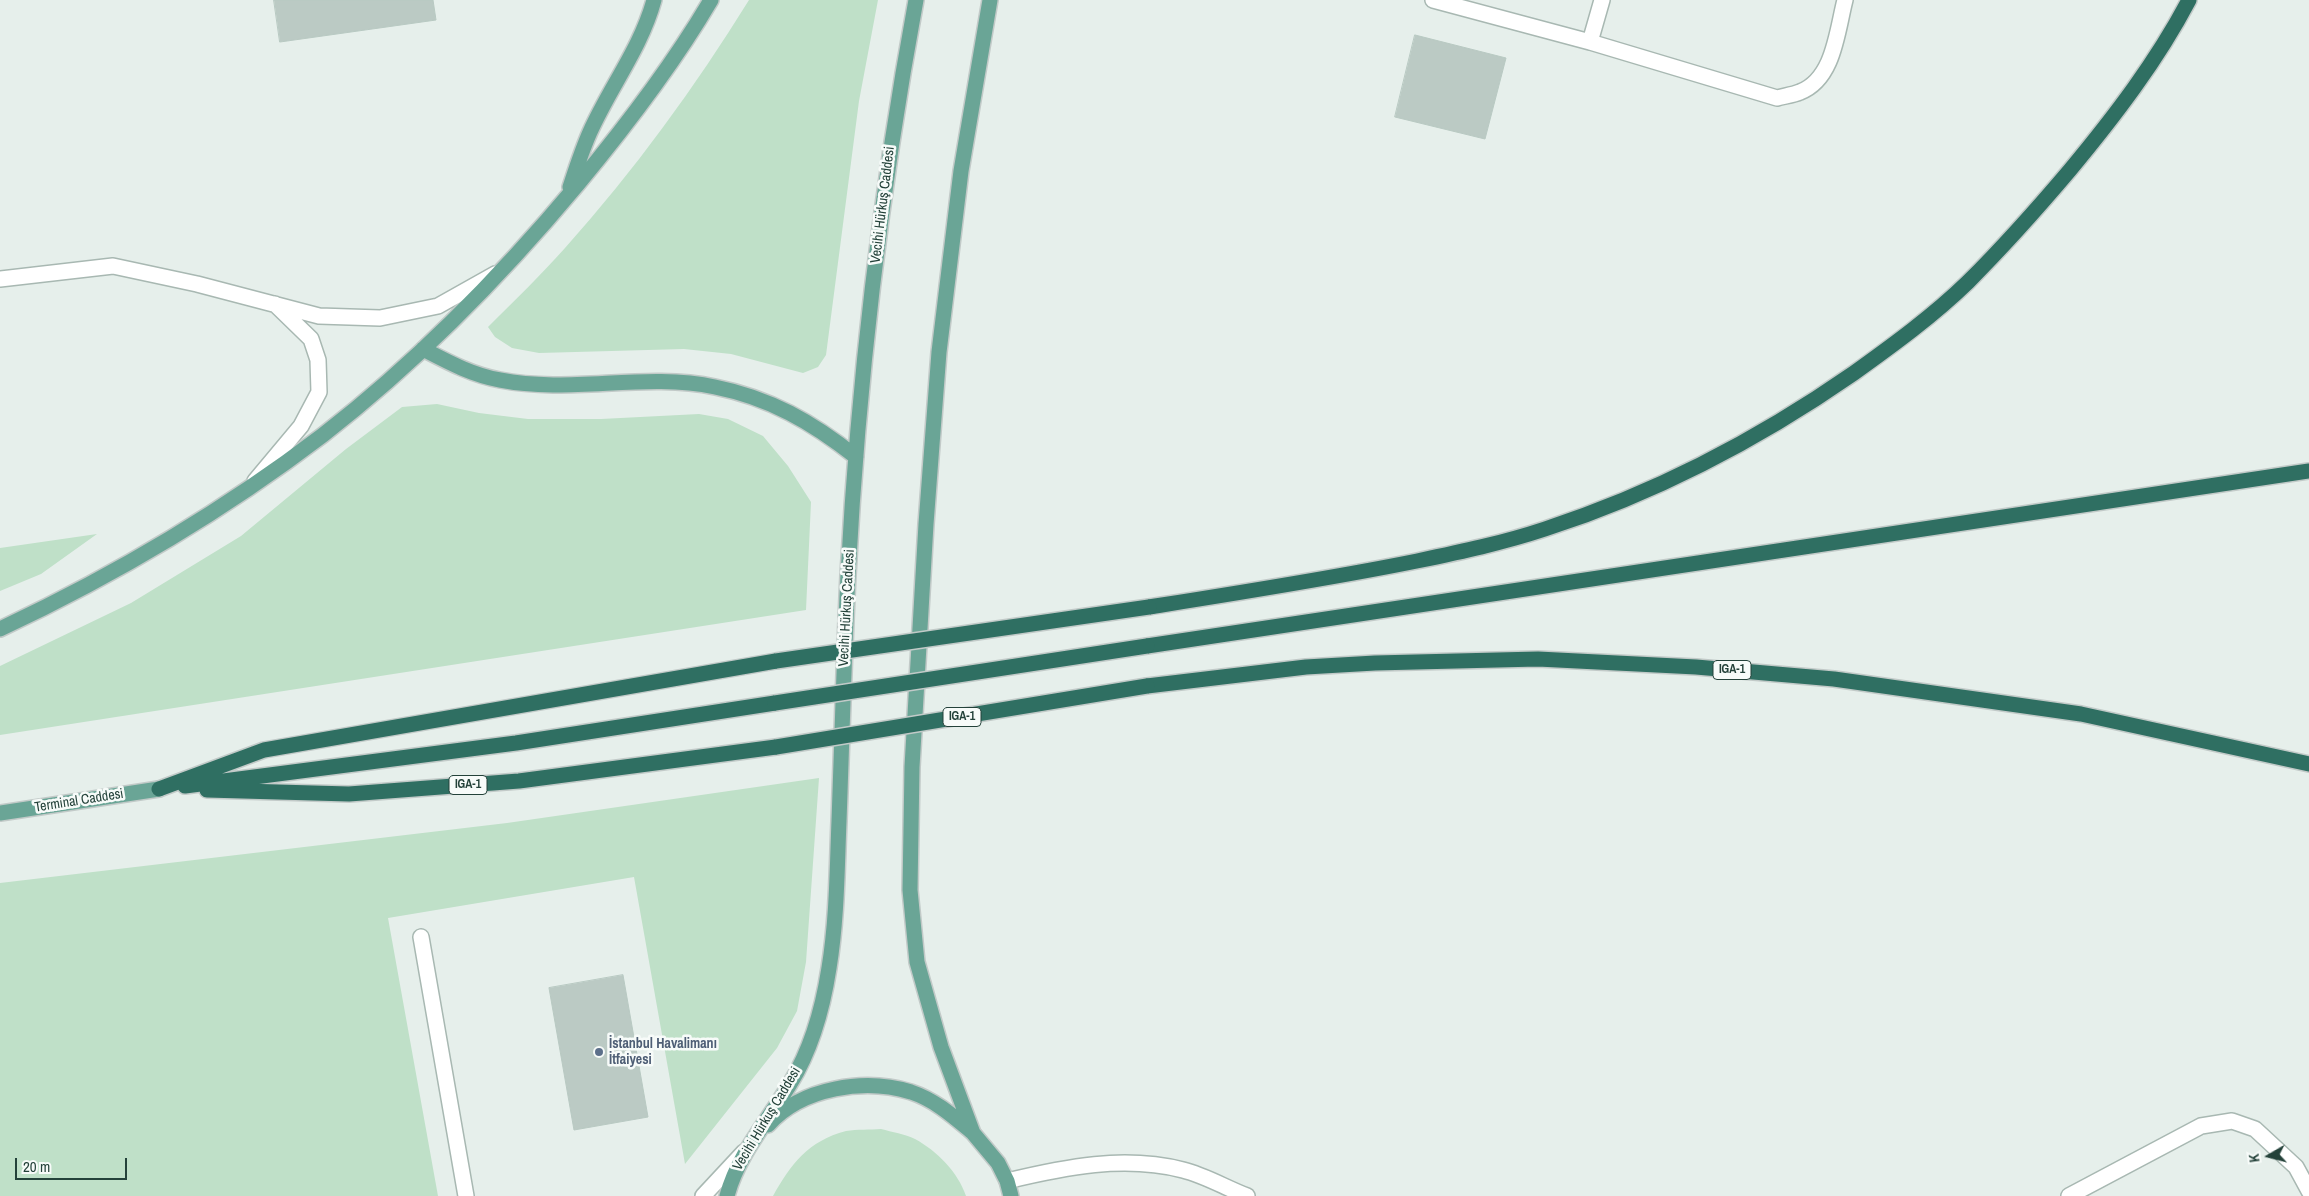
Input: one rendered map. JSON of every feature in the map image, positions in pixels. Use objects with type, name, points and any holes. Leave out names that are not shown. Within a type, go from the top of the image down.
[{"type":"highway","points":[[159,789],[264,750],[776,661],[1149,607],[1366,572],[1488,546],[1544,530],[1606,508],[1696,468],[1771,428],[1892,346],[1966,284],[2041,204],[2102,132],[2170,36],[2189,0]]},
{"type":"highway","points":[[159,789],[516,743],[2309,471]]},
{"type":"highway","name":"IGA-1","points":[[159,789],[349,794],[519,782],[776,747],[1148,686],[1306,666],[1547,660],[1696,667],[1834,679],[2081,714],[2309,764]]},
{"type":"main road","points":[[566,198],[590,133],[637,47],[650,17],[654,0]]},
{"type":"main road","points":[[0,629],[128,564],[251,487],[324,434],[423,349],[505,268],[623,130],[711,0]]},
{"type":"main road","name":"Vecihi Hürkuş Caddesi","points":[[727,1196],[732,1178],[748,1147],[792,1081],[815,1028],[828,970],[837,909],[848,574],[856,457],[872,290],[895,115],[916,0]]},
{"type":"main road","points":[[973,1132],[941,1046],[917,962],[910,890],[912,767],[926,524],[939,352],[961,172],[990,0]]},
{"type":"main road","points":[[423,349],[461,369],[499,380],[536,385],[667,383],[721,388],[774,404],[827,434],[856,457]]},
{"type":"main road","name":"Terminal Caddesi","points":[[0,813],[159,789]]},
{"type":"main road","points":[[748,1147],[773,1120],[804,1099],[839,1088],[876,1086],[912,1092],[945,1108],[973,1132],[998,1164],[1009,1189]]},
{"type":"street","points":[[1433,0],[1590,42],[1777,98],[1801,92],[1822,75],[1831,57],[1845,0]]},
{"type":"street","points":[[1590,42],[1602,0]]},
{"type":"street","points":[[0,279],[113,266],[197,284],[319,316],[380,318],[438,306],[505,268]]},
{"type":"street","points":[[251,487],[301,426],[319,392],[318,360],[310,339],[274,303]]},
{"type":"street","points":[[421,937],[466,1196]]},
{"type":"street","points":[[2070,1196],[2201,1126],[2232,1121],[2255,1129],[2296,1167],[2309,1191]]},
{"type":"street","points":[[703,1196],[748,1147]]},
{"type":"street","points":[[1009,1189],[1060,1169],[1122,1162],[1183,1170],[1247,1196]]},
{"type":"green space","points":[[749,0],[878,0],[859,101],[826,355],[818,367],[803,373],[731,354],[684,349],[539,353],[512,348],[495,337],[488,327],[556,258],[591,219],[639,159],[707,65]]},
{"type":"green space","points":[[437,404],[479,413],[528,419],[601,419],[699,414],[728,419],[763,436],[788,466],[811,502],[806,610],[0,735],[0,666],[131,603],[241,536],[346,449],[402,407]]},
{"type":"green space","points":[[97,534],[41,574],[0,591],[0,548]]},
{"type":"green space","points":[[819,778],[806,962],[797,1011],[777,1048],[685,1164],[634,877],[388,918],[438,1196],[0,1196],[0,883],[507,823]]},
{"type":"green space","points":[[881,1129],[911,1137],[939,1156],[958,1179],[966,1196],[773,1196],[794,1164],[802,1155],[821,1141],[846,1131]]},
{"type":"building","points":[[274,0],[433,0],[436,20],[280,42]]},
{"type":"building","points":[[1415,35],[1506,58],[1485,139],[1395,117]]},
{"type":"building","name":"İstanbul Havalimanı İtfaiyesi","points":[[623,975],[648,1117],[574,1130],[549,988]]},
{"type":"place","name":"İstanbul Havalimanı İtfaiyesi","points":[[599,1052]]}]
